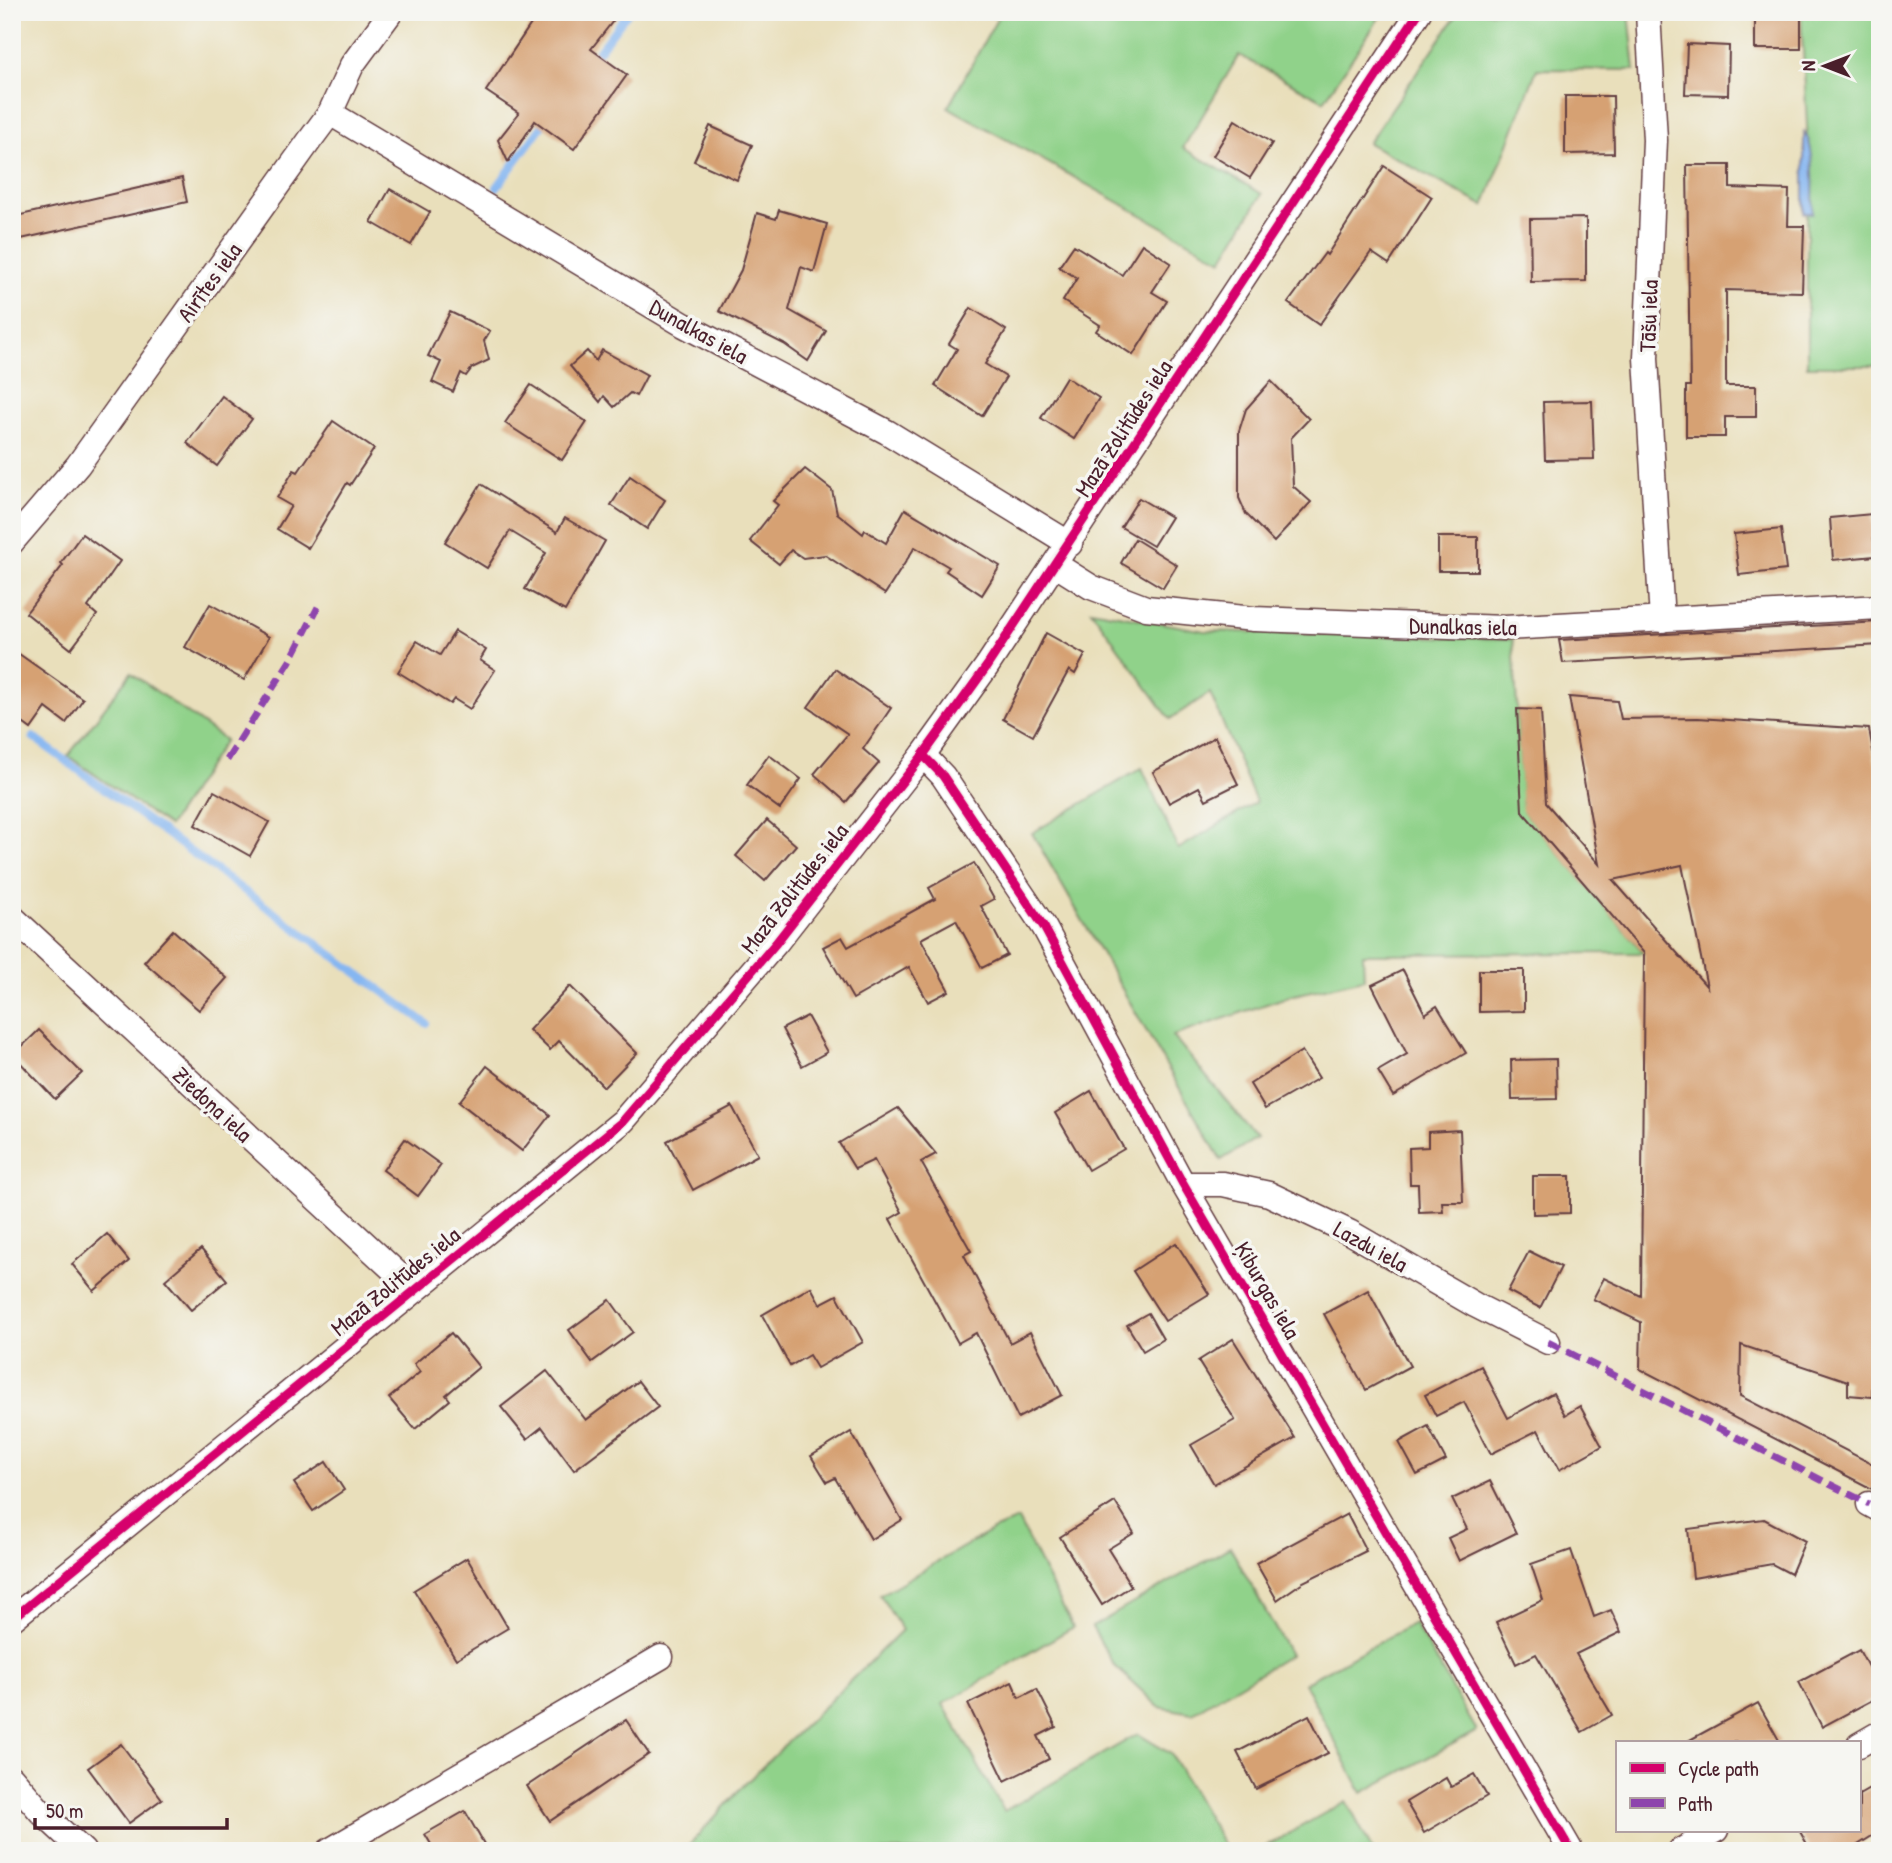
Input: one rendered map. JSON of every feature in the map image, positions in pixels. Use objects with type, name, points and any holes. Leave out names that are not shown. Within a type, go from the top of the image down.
[{"type":"street","name":"Airītes iela","points":[[12,542],[78,466],[330,113],[352,65],[391,12]]},
{"type":"street","name":"Mazā Zolitūdes iela","points":[[12,1619],[623,1121],[776,943],[923,755],[1056,565],[1419,12]]},
{"type":"street","name":"Tāšu iela","points":[[1648,12],[1655,140],[1646,358],[1662,621]]},
{"type":"street","name":"Dunalkas iela","points":[[330,113],[684,325],[887,432],[1070,544]]},
{"type":"street","name":"Dunalkas iela","points":[[1056,565],[1118,600],[1176,612],[1254,619],[1505,628],[1880,607]]},
{"type":"street","name":"Ķiburgas iela","points":[[923,755],[943,776],[1044,927],[1183,1184],[1572,1851]]},
{"type":"street","name":"Ziedoņa iela","points":[[12,917],[414,1290]]},
{"type":"street","name":"Lazdu iela","points":[[1183,1184],[1223,1184],[1269,1194],[1349,1232],[1475,1306],[1548,1342]]},
{"type":"street","points":[[329,1851],[661,1657]]},
{"type":"street","points":[[1860,1744],[1880,1733]]},
{"type":"street","points":[[12,1778],[41,1812],[83,1851]]},
{"type":"street","points":[[1680,1851],[1713,1832]]},
{"type":"green space","points":[[1001,12],[1383,12],[1324,101],[1239,55],[1183,148],[1262,194],[1222,260],[948,107]]},
{"type":"green space","points":[[1459,12],[1629,12],[1635,70],[1537,69],[1484,206],[1368,143]]},
{"type":"green space","points":[[1801,12],[1880,12],[1880,366],[1807,366],[1807,126]]},
{"type":"green space","points":[[1091,610],[1205,631],[1513,639],[1523,811],[1644,953],[1363,954],[1364,979],[1290,996],[1173,1036],[1257,1138],[1221,1160],[1032,833],[1142,768],[1178,849],[1256,802],[1210,693],[1170,719]]},
{"type":"green space","points":[[131,673],[225,740],[169,826],[68,756]]},
{"type":"green space","points":[[1018,1520],[1073,1627],[943,1704],[1004,1811],[1138,1734],[1171,1754],[1227,1851],[684,1851],[744,1785],[902,1630],[880,1595],[993,1530]]},
{"type":"green space","points":[[1230,1547],[1290,1655],[1192,1713],[1159,1707],[1114,1665],[1092,1627]]},
{"type":"green space","points":[[1414,1623],[1477,1731],[1362,1793],[1304,1683]]},
{"type":"green space","points":[[1346,1801],[1373,1851],[1258,1851]]},
{"type":"water","points":[[1804,132],[1812,158],[1813,213],[1804,213]]},
{"type":"building","points":[[548,12],[620,12],[591,49],[627,75],[574,149],[535,121],[508,162],[498,140],[519,113],[486,91],[535,18],[541,22]]},
{"type":"building","points":[[1755,12],[1801,12],[1801,49],[1755,49]]},
{"type":"building","points":[[1687,44],[1729,46],[1728,95],[1685,94]]},
{"type":"building","points":[[1565,96],[1613,96],[1614,153],[1565,154]]},
{"type":"building","points":[[1235,120],[1272,143],[1250,178],[1213,156]]},
{"type":"building","points":[[710,126],[752,145],[737,180],[694,161]]},
{"type":"building","points":[[1687,165],[1730,165],[1730,188],[1789,190],[1788,226],[1804,226],[1802,292],[1726,290],[1726,386],[1756,386],[1756,417],[1725,417],[1725,437],[1686,437],[1686,386],[1690,386]]},
{"type":"building","points":[[1384,166],[1432,197],[1389,264],[1371,252],[1319,325],[1288,303],[1325,253],[1327,255]]},
{"type":"building","points":[[182,178],[187,202],[12,241],[12,217]]},
{"type":"building","points":[[390,189],[430,212],[411,245],[371,222]]},
{"type":"building","points":[[779,210],[827,224],[814,272],[801,267],[789,310],[826,331],[808,361],[784,344],[719,311],[741,270],[757,213],[776,219]]},
{"type":"building","points":[[1586,218],[1586,281],[1531,282],[1530,219]]},
{"type":"building","points":[[1142,244],[1171,263],[1152,292],[1167,301],[1133,355],[1096,331],[1100,325],[1063,301],[1077,278],[1059,267],[1074,245],[1122,275]]},
{"type":"building","points":[[971,308],[1006,330],[985,364],[1006,377],[982,416],[935,386],[957,349],[949,344]]},
{"type":"building","points":[[450,312],[490,331],[484,341],[489,360],[472,368],[466,376],[461,373],[453,392],[432,382],[441,362],[428,356]]},
{"type":"building","points":[[602,350],[647,375],[636,396],[630,393],[614,407],[604,396],[600,402],[570,366],[587,351],[596,361]]},
{"type":"building","points":[[1066,377],[1099,398],[1074,439],[1041,418]]},
{"type":"building","points":[[1271,381],[1309,419],[1291,438],[1293,486],[1311,502],[1274,542],[1246,514],[1239,498],[1239,431],[1246,409]]},
{"type":"building","points":[[531,385],[587,422],[562,460],[505,423]]},
{"type":"building","points":[[222,396],[252,419],[217,466],[187,443]]},
{"type":"building","points":[[1592,401],[1594,459],[1545,460],[1543,402]]},
{"type":"building","points":[[333,421],[374,449],[350,485],[347,483],[308,548],[277,529],[291,506],[277,498],[294,470],[298,472]]},
{"type":"building","points":[[805,469],[832,490],[837,513],[863,534],[865,530],[886,543],[905,509],[1000,566],[982,595],[946,571],[949,567],[915,547],[885,594],[825,555],[803,558],[791,550],[779,564],[750,541],[778,505],[773,501]]},
{"type":"building","points":[[630,476],[665,500],[647,529],[611,505]]},
{"type":"building","points":[[481,484],[557,532],[565,518],[605,541],[565,611],[525,589],[546,553],[510,531],[487,568],[445,542]]},
{"type":"building","points":[[1139,498],[1171,517],[1153,546],[1121,527]]},
{"type":"building","points":[[1872,514],[1875,556],[1833,560],[1830,518]]},
{"type":"building","points":[[1781,529],[1786,570],[1739,575],[1734,534]]},
{"type":"building","points":[[82,534],[120,561],[88,607],[97,615],[71,649],[26,613],[63,565],[61,563]]},
{"type":"building","points":[[1438,537],[1478,537],[1478,571],[1438,571]]},
{"type":"building","points":[[1135,539],[1177,565],[1163,588],[1121,563]]},
{"type":"building","points":[[210,604],[269,637],[244,680],[185,647]]},
{"type":"building","points":[[1880,622],[1880,645],[1563,663],[1559,640]]},
{"type":"building","points":[[455,631],[486,650],[480,660],[495,670],[470,709],[454,699],[450,704],[398,672],[417,641],[440,655]]},
{"type":"building","points":[[1046,633],[1085,655],[1075,674],[1069,670],[1033,736],[1003,719]]},
{"type":"building","points":[[12,649],[83,699],[66,723],[46,708],[31,729],[12,715]]},
{"type":"building","points":[[835,669],[891,708],[863,749],[879,763],[846,802],[814,774],[848,734],[808,707]]},
{"type":"building","points":[[1569,697],[1617,701],[1621,719],[1698,718],[1869,729],[1880,789],[1880,1339],[1874,1344],[1872,1397],[1848,1395],[1848,1381],[1741,1345],[1740,1396],[1880,1468],[1880,1493],[1640,1369],[1641,1322],[1593,1299],[1604,1278],[1641,1296],[1644,953],[1522,811],[1517,709],[1541,710],[1546,803],[1599,864]],"holes":[[[1682,865],[1707,987],[1613,880]]]},
{"type":"building","points":[[1215,737],[1238,784],[1206,800],[1199,787],[1169,803],[1153,772]]},
{"type":"building","points":[[769,755],[801,779],[780,809],[747,785]]},
{"type":"building","points":[[214,791],[269,822],[250,856],[195,825]]},
{"type":"building","points":[[767,820],[796,845],[765,881],[736,856]]},
{"type":"building","points":[[974,863],[994,899],[981,906],[1007,955],[982,968],[956,920],[921,939],[949,991],[928,1002],[909,967],[853,999],[823,947],[842,937],[848,947],[935,899],[929,888]]},
{"type":"building","points":[[173,930],[227,978],[199,1010],[144,962]]},
{"type":"building","points":[[1403,970],[1425,1014],[1437,1006],[1466,1053],[1393,1096],[1378,1071],[1407,1054],[1372,985]]},
{"type":"building","points":[[1479,970],[1524,970],[1524,1011],[1479,1012]]},
{"type":"building","points":[[570,986],[637,1053],[604,1087],[559,1041],[550,1050],[529,1030]]},
{"type":"building","points":[[807,1016],[827,1052],[802,1066],[782,1029]]},
{"type":"building","points":[[39,1030],[82,1073],[55,1099],[13,1055]]},
{"type":"building","points":[[1302,1051],[1319,1078],[1265,1109],[1250,1084]]},
{"type":"building","points":[[1556,1059],[1557,1099],[1512,1100],[1511,1060]]},
{"type":"building","points":[[487,1066],[550,1115],[522,1151],[459,1102]]},
{"type":"building","points":[[1091,1091],[1124,1149],[1088,1170],[1055,1113]]},
{"type":"building","points":[[732,1106],[758,1155],[693,1190],[667,1141]]},
{"type":"building","points":[[898,1108],[936,1154],[921,1162],[971,1251],[964,1255],[1010,1343],[1030,1332],[1062,1395],[1018,1418],[976,1333],[958,1343],[890,1219],[902,1212],[874,1160],[855,1169],[839,1143]]},
{"type":"building","points":[[1460,1130],[1463,1202],[1442,1202],[1443,1211],[1419,1212],[1418,1184],[1410,1184],[1409,1148],[1428,1147],[1428,1132]]},
{"type":"building","points":[[405,1139],[441,1165],[418,1196],[383,1170]]},
{"type":"building","points":[[1533,1176],[1570,1176],[1570,1213],[1533,1214]]},
{"type":"building","points":[[107,1234],[129,1261],[94,1291],[72,1264]]},
{"type":"building","points":[[1176,1243],[1209,1294],[1165,1321],[1133,1271]]},
{"type":"building","points":[[201,1249],[227,1280],[191,1310],[165,1280]]},
{"type":"building","points":[[1529,1251],[1561,1267],[1540,1308],[1508,1291]]},
{"type":"building","points":[[811,1287],[820,1304],[837,1295],[863,1342],[817,1368],[809,1355],[790,1366],[762,1315]]},
{"type":"building","points":[[1368,1290],[1410,1366],[1366,1390],[1324,1314]]},
{"type":"building","points":[[610,1300],[633,1332],[592,1362],[569,1330]]},
{"type":"building","points":[[1148,1313],[1163,1339],[1143,1351],[1127,1325]]},
{"type":"building","points":[[451,1333],[479,1367],[446,1395],[450,1400],[415,1429],[389,1398],[420,1372],[414,1364]]},
{"type":"building","points":[[1233,1339],[1295,1438],[1214,1484],[1191,1445],[1235,1420],[1198,1361]]},
{"type":"building","points":[[1481,1366],[1508,1418],[1553,1393],[1565,1415],[1580,1406],[1602,1446],[1559,1470],[1538,1430],[1491,1454],[1464,1402],[1436,1416],[1425,1395]]},
{"type":"building","points":[[547,1371],[586,1420],[638,1381],[658,1407],[574,1470],[542,1427],[527,1439],[501,1407]]},
{"type":"building","points":[[1428,1426],[1446,1460],[1417,1475],[1399,1442]]},
{"type":"building","points":[[851,1432],[902,1520],[871,1539],[835,1478],[827,1482],[811,1456]]},
{"type":"building","points":[[326,1462],[344,1490],[313,1511],[294,1483]]},
{"type":"building","points":[[1490,1481],[1516,1533],[1459,1561],[1448,1538],[1467,1529],[1452,1499]]},
{"type":"building","points":[[1115,1502],[1134,1533],[1108,1549],[1131,1586],[1102,1605],[1060,1537]]},
{"type":"building","points":[[1347,1514],[1366,1551],[1303,1582],[1277,1600],[1256,1563]]},
{"type":"building","points":[[1764,1519],[1805,1541],[1791,1574],[1772,1564],[1693,1578],[1688,1529]]},
{"type":"building","points":[[1571,1550],[1594,1617],[1611,1610],[1621,1632],[1576,1654],[1612,1715],[1582,1732],[1536,1654],[1516,1664],[1496,1622],[1543,1600],[1531,1564]]},
{"type":"building","points":[[467,1558],[508,1628],[456,1659],[414,1590]]},
{"type":"building","points":[[1859,1650],[1880,1689],[1880,1696],[1822,1727],[1799,1682]]},
{"type":"building","points":[[1012,1682],[1019,1698],[1037,1689],[1056,1727],[1038,1736],[1049,1759],[1005,1781],[968,1704]]},
{"type":"building","points":[[1758,1703],[1779,1741],[1688,1741]]},
{"type":"building","points":[[1309,1715],[1328,1753],[1256,1789],[1237,1752]]},
{"type":"building","points":[[626,1720],[649,1754],[550,1821],[527,1786]]},
{"type":"building","points":[[121,1744],[162,1799],[129,1823],[88,1768]]},
{"type":"building","points":[[1474,1774],[1487,1796],[1424,1833],[1406,1802],[1446,1778],[1451,1787]]},
{"type":"building","points":[[1880,1783],[1880,1831],[1848,1851],[1811,1851],[1800,1832],[1860,1832],[1860,1794]]},
{"type":"building","points":[[465,1811],[488,1851],[435,1851],[425,1834]]},
{"type":"waterway","points":[[591,61],[628,12]]},
{"type":"waterway","points":[[497,187],[547,119]]},
{"type":"waterway","points":[[33,737],[426,1023]]},
{"type":"marked path","points":[[227,760],[290,661],[318,607]]},
{"type":"marked path","points":[[1548,1342],[1869,1504]]},
{"type":"cycle path","points":[[12,1619],[623,1121],[776,943],[923,755],[987,666],[1419,12]]},
{"type":"cycle path","points":[[923,755],[943,776],[1044,927],[1183,1184],[1571,1851]]}]
